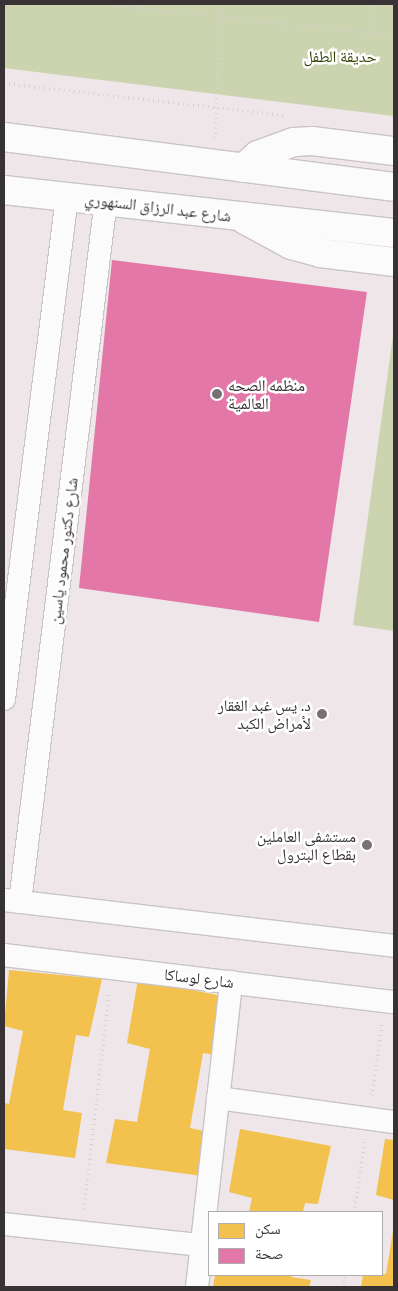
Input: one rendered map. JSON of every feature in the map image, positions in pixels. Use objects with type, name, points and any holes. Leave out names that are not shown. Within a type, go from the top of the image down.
[{"type":"street","points":[[4,137],[394,187]]},
{"type":"street","points":[[243,168],[258,156],[294,142],[312,141],[394,151]]},
{"type":"street","name":"شارع عبد الرزاق السنهوري","points":[[4,190],[237,215],[290,245],[320,253],[394,262]]},
{"type":"street","points":[[4,699],[67,196]]},
{"type":"street","name":"شارع دكتور محمود ياسين","points":[[12,901],[106,200]]},
{"type":"street","points":[[237,215],[394,233]]},
{"type":"street","points":[[12,901],[394,946]]},
{"type":"street","name":"شارع لوساكا","points":[[4,954],[394,1002]]},
{"type":"street","points":[[197,1287],[231,982]]},
{"type":"street","points":[[218,1098],[394,1122]]},
{"type":"street","points":[[4,1224],[202,1245]]},
{"type":"path","points":[[106,4],[394,35]]},
{"type":"path","points":[[214,163],[222,16],[220,4]]},
{"type":"path","points":[[372,32],[375,4]]},
{"type":"path","points":[[4,83],[296,116]]},
{"type":"path","points":[[82,1232],[111,967]]},
{"type":"green space","name":"حديقة الطفل","points":[[4,4],[394,4],[394,116],[4,68]]},
{"type":"green space","points":[[394,329],[394,631],[353,625]]},
{"type":"building: سكن","points":[[9,970],[102,979],[89,1037],[76,1035],[63,1110],[82,1113],[75,1158],[4,1149],[4,1103],[9,1104],[23,1031],[4,1026]]},
{"type":"building: سكن","points":[[138,979],[222,996],[216,1055],[203,1053],[190,1128],[209,1132],[202,1176],[106,1163],[115,1119],[137,1122],[150,1049],[127,1043]]},
{"type":"building: سكن","points":[[240,1129],[331,1146],[318,1204],[305,1203],[303,1211],[249,1211],[252,1198],[229,1192]]},
{"type":"building: سكن","points":[[385,1139],[394,1140],[394,1200],[376,1195]]},
{"type":"building: سكن","points":[[393,1231],[394,1287],[361,1287],[363,1276],[383,1276],[383,1274],[386,1274]]},
{"type":"building: سكن","points":[[215,1276],[292,1276],[311,1280],[309,1287],[213,1287]]},
{"type":"building: صحة","points":[[112,260],[367,292],[319,622],[79,588]]},
{"type":"place","name":"منظمه الصحه العالمية","points":[[217,394]]},
{"type":"place","name":"د. يس غبد الغقار لأمراض الكبد","points":[[322,714]]},
{"type":"place","name":"مستشفى العاملين بقطاع البترول","points":[[367,845]]}]
